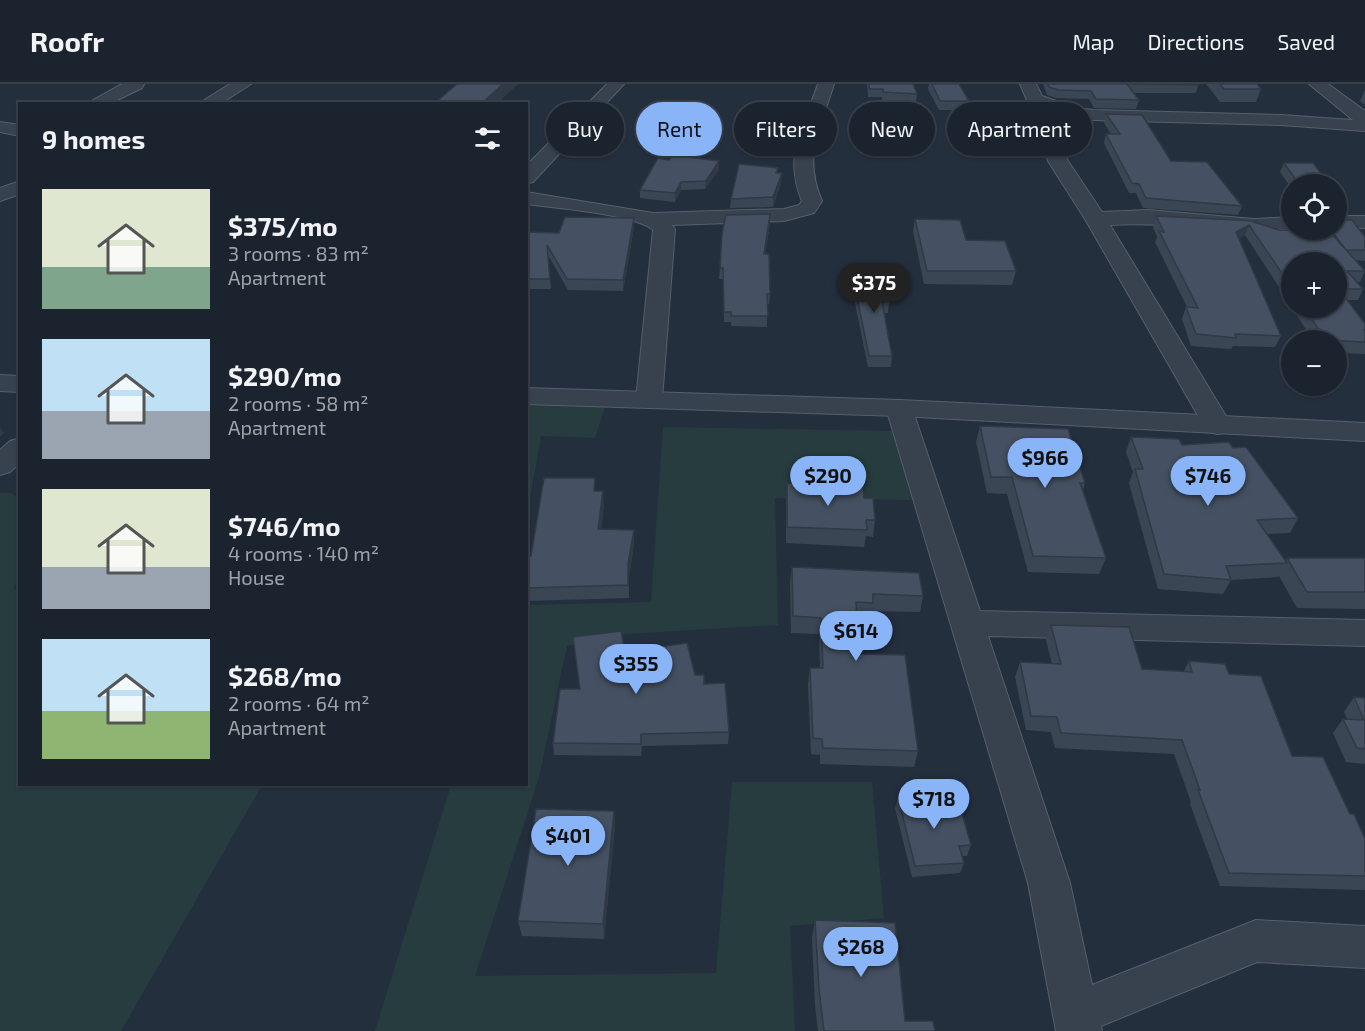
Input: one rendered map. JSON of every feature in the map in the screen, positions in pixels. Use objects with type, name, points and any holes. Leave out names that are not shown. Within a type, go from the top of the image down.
[{"type":"street","points":[[98,102],[135,84]]},
{"type":"street","points":[[212,84],[239,86]]},
{"type":"street","points":[[528,176],[616,84]]},
{"type":"street","points":[[528,198],[653,219],[784,215],[807,209],[812,201],[807,189],[802,161],[809,136],[810,122],[826,84]]},
{"type":"street","points":[[1317,84],[1365,120]]},
{"type":"street","points":[[210,102],[239,86]]},
{"type":"street","points":[[1032,92],[1063,110],[1093,116],[1281,120],[1365,126]]},
{"type":"street","points":[[1032,92],[1058,161],[1096,219],[1218,426]]},
{"type":"street","points":[[1342,125],[1365,146]]},
{"type":"street","points":[[0,127],[18,131]]},
{"type":"street","points":[[1096,219],[1148,216],[1254,225],[1281,224]]},
{"type":"street","points":[[649,400],[664,229],[653,219]]},
{"type":"street","points":[[1347,222],[1365,222]]},
{"type":"street","points":[[528,396],[898,408],[1365,432]]},
{"type":"street","points":[[898,408],[1049,883],[1077,1022],[1256,941],[1365,947]]},
{"type":"street","points":[[0,466],[18,449]]},
{"type":"street","points":[[966,623],[1365,633]]},
{"type":"green space","points":[[528,400],[607,401],[595,438],[541,436],[528,511]]},
{"type":"green space","points":[[663,427],[904,431],[914,500],[775,498],[778,625],[626,634],[567,646],[539,777],[475,976],[716,973],[732,782],[872,782],[884,918],[790,926],[795,1031],[375,1031],[451,786],[528,786],[528,605],[651,602]]},
{"type":"green space","points":[[0,493],[11,493],[18,497],[18,581],[13,589],[18,590],[18,786],[261,786],[121,1031],[0,1031]]},
{"type":"building","points":[[457,84],[503,84],[483,102],[436,102]]},
{"type":"building","points":[[869,84],[913,84],[917,94],[883,92],[883,89],[869,89]]},
{"type":"building","points":[[932,84],[959,84],[969,101],[940,101]]},
{"type":"building","points":[[1048,84],[1127,84],[1139,100],[1096,99],[1091,91],[1058,90],[1049,87]]},
{"type":"building","points":[[1127,84],[1198,84],[1198,85]]},
{"type":"building","points":[[1220,84],[1257,84],[1261,89],[1224,89]]},
{"type":"building","points":[[1106,114],[1142,115],[1171,161],[1207,162],[1242,206],[1146,198],[1139,184],[1132,183],[1106,134],[1120,134]]},
{"type":"building","points":[[672,156],[681,156],[719,161],[706,181],[681,182],[675,193],[640,190],[658,158],[669,160]]},
{"type":"building","points":[[1284,163],[1313,163],[1321,174],[1292,174]]},
{"type":"building","points":[[739,164],[778,168],[776,173],[782,173],[773,197],[731,199]]},
{"type":"building","points":[[770,214],[764,254],[769,254],[768,316],[731,316],[731,312],[724,312],[723,268],[720,268],[722,234],[726,215]]},
{"type":"building","points":[[1156,216],[1256,221],[1254,222],[1281,230],[1281,240],[1337,240],[1365,271],[1347,271],[1347,252],[1281,252],[1281,272],[1249,225],[1236,232],[1281,336],[1235,334],[1236,338],[1196,334],[1186,307],[1198,308],[1159,231],[1164,232]]},
{"type":"building","points":[[565,217],[634,218],[623,280],[567,279],[547,245],[550,279],[529,279],[528,282],[528,232],[559,233]]},
{"type":"building","points":[[915,219],[960,220],[966,240],[1005,241],[1016,271],[927,271]]},
{"type":"building","points":[[1347,220],[1352,220],[1365,237],[1365,250],[1346,250],[1338,240],[1347,240]]},
{"type":"building","points":[[1347,271],[1363,289],[1347,289]]},
{"type":"building","points":[[853,278],[884,278],[889,302],[882,302],[892,356],[869,356]]},
{"type":"building","points":[[1347,300],[1365,324],[1365,342],[1347,341],[1347,330],[1319,330],[1311,318],[1347,318]]},
{"type":"building","points":[[980,426],[1068,429],[1085,483],[1080,483],[1106,558],[1033,556],[1012,477],[991,477]]},
{"type":"building","points":[[1131,437],[1179,439],[1182,445],[1229,442],[1233,448],[1246,447],[1298,518],[1257,520],[1287,563],[1226,566],[1231,580],[1164,574],[1135,469],[1143,469]]},
{"type":"building","points":[[544,478],[595,478],[594,491],[603,491],[598,529],[634,530],[628,563],[628,585],[528,588],[528,556],[531,556]]},
{"type":"building","points":[[787,483],[863,486],[864,498],[873,498],[875,520],[866,520],[867,530],[787,527]]},
{"type":"building","points":[[1287,558],[1365,558],[1365,592],[1307,592]]},
{"type":"building","points":[[792,567],[919,573],[923,596],[873,594],[873,603],[856,602],[859,654],[905,655],[918,751],[823,748],[822,739],[813,738],[810,668],[823,668],[821,618],[793,616]]},
{"type":"building","points":[[1051,625],[1129,627],[1142,669],[1192,672],[1189,661],[1225,664],[1229,674],[1261,676],[1292,756],[1323,757],[1350,814],[1354,814],[1365,839],[1365,876],[1229,873],[1182,740],[1061,733],[1057,717],[1031,716],[1020,662],[1061,664]]},
{"type":"building","points":[[621,631],[625,652],[687,643],[695,675],[704,675],[704,684],[725,683],[729,732],[641,734],[641,744],[553,743],[560,689],[580,689],[573,637]]},
{"type":"building","points":[[1354,697],[1365,698],[1365,749],[1357,748],[1343,719],[1364,720]]},
{"type":"building","points":[[944,794],[951,814],[962,813],[971,845],[959,846],[964,863],[915,866],[898,797]]},
{"type":"building","points":[[536,809],[614,811],[603,924],[518,921]]},
{"type":"building","points":[[815,920],[895,923],[905,1021],[933,1021],[935,1031],[824,1031]]}]
